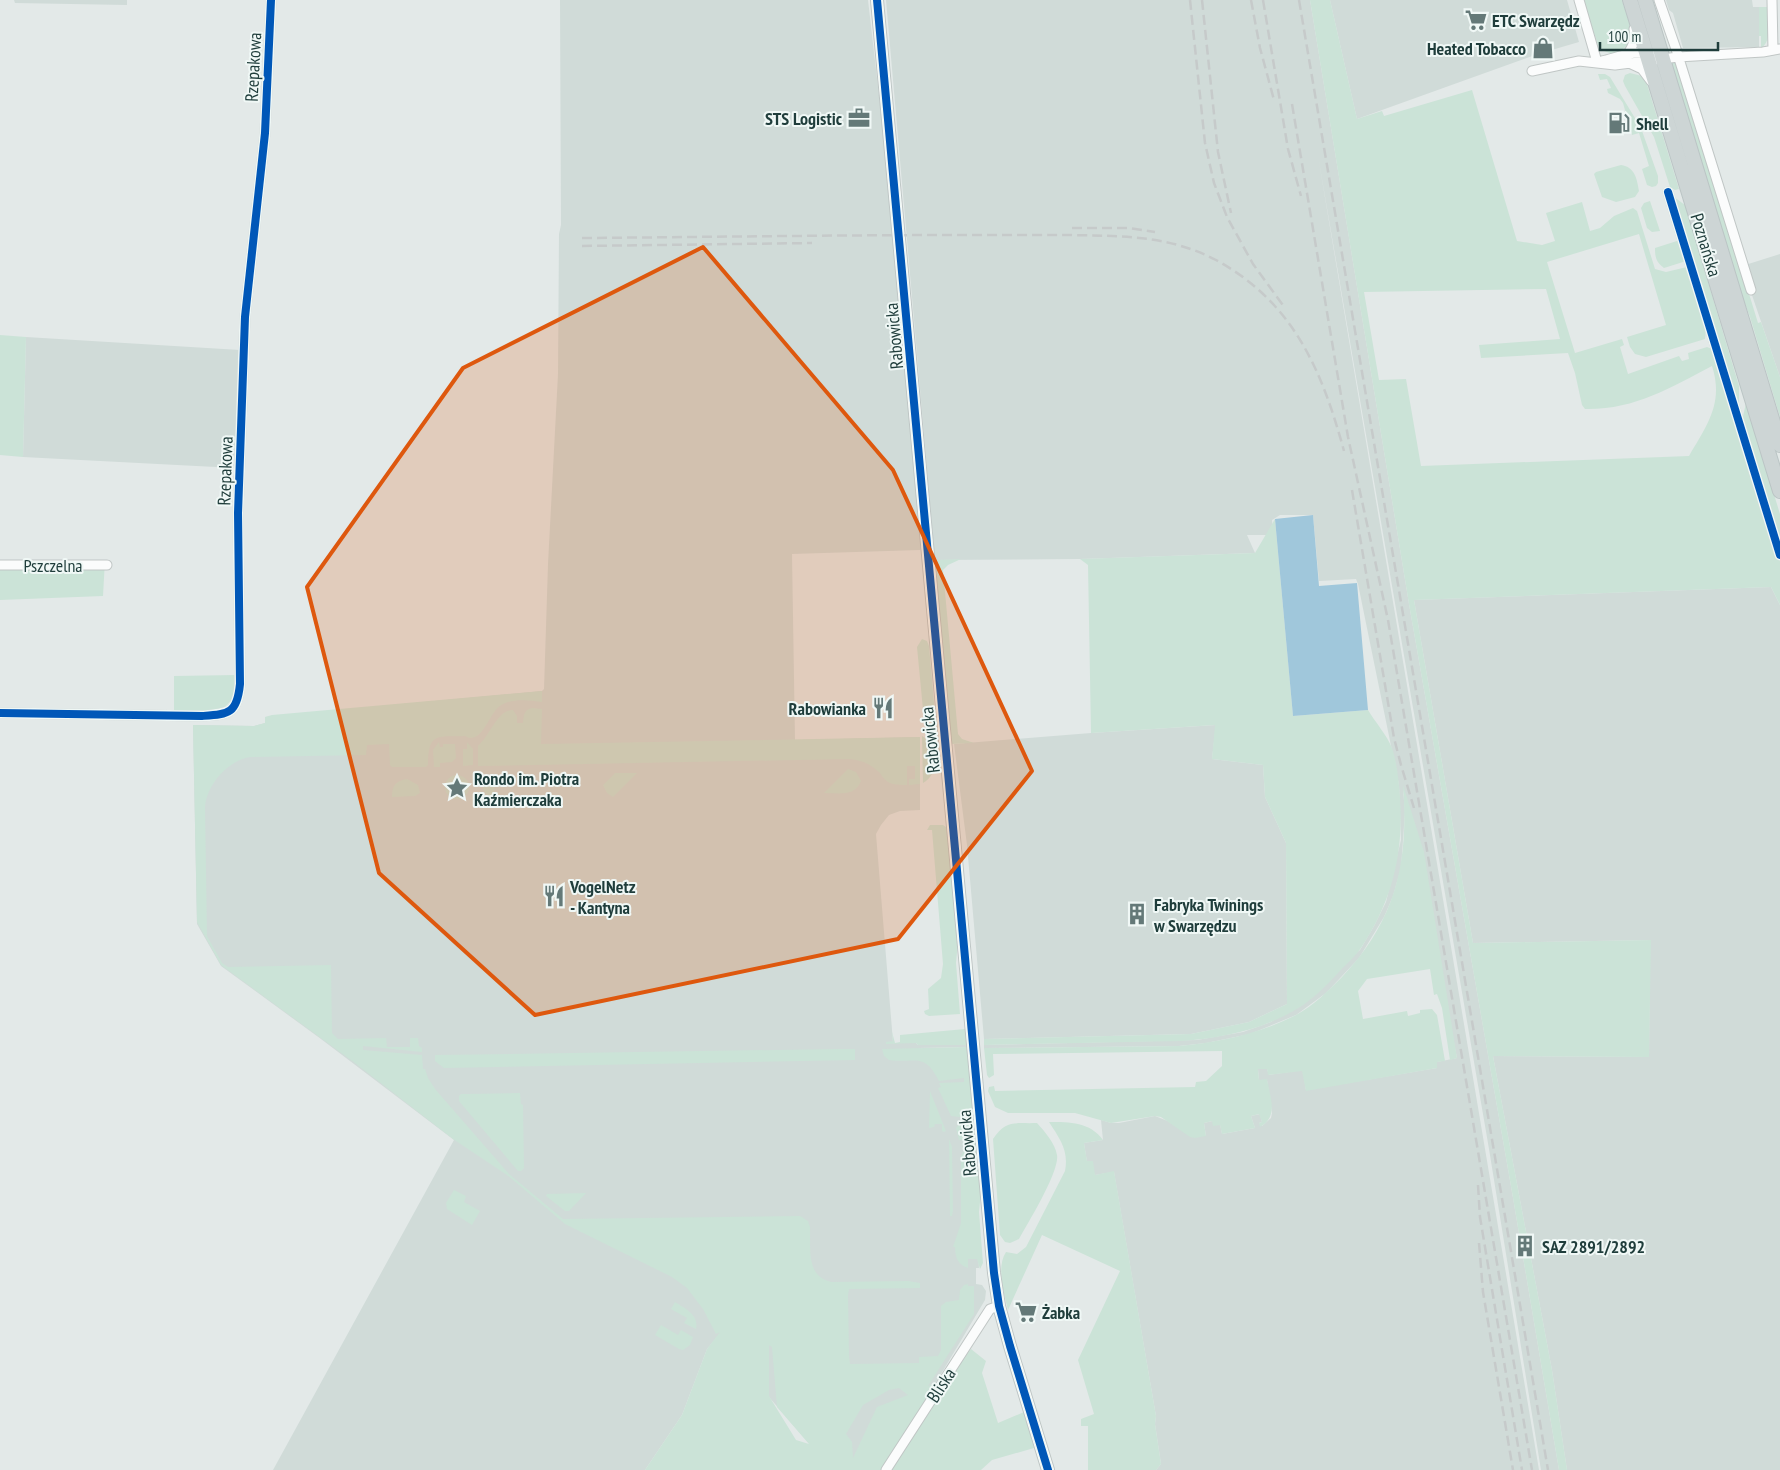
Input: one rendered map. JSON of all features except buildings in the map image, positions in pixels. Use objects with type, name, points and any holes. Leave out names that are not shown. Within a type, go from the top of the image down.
[{"type":"main road","name":"Poznańska","points":[[1645,0],[1780,445]]},
{"type":"main road","name":"Poznańska","points":[[1631,1],[1780,491]]},
{"type":"street","name":"Rzepakowa","points":[[0,712],[202,716],[225,714],[239,698],[238,513],[245,317],[265,134],[271,0]]},
{"type":"street","name":"Rabowicka","points":[[877,0],[994,1273],[999,1306],[1017,1372],[1048,1470]]},
{"type":"street","points":[[1578,0],[1597,62]]},
{"type":"street","points":[[1659,0],[1751,290]]},
{"type":"street","points":[[1532,71],[1546,70],[1579,61],[1615,65],[1628,59],[1648,56],[1663,59],[1777,50],[1772,0]]},
{"type":"street","points":[[1628,59],[1634,46],[1635,38],[1631,1]]},
{"type":"street","points":[[1628,59],[1645,72],[1659,94]]},
{"type":"street","points":[[1668,192],[1780,555]]},
{"type":"street","name":"Pszczelna","points":[[0,565],[106,565]]},
{"type":"street","name":"Bliska","points":[[886,1470],[990,1309],[999,1306]]},
{"type":"highlighted area","points":[[703,247],[893,470],[1032,771],[898,939],[535,1015],[379,873],[307,587],[463,368]]},
{"type":"shaded area","points":[[14,0],[127,0],[127,5],[15,3]]},
{"type":"shaded area","points":[[560,0],[868,0],[895,235],[922,548],[920,550],[792,554],[795,740],[920,737],[920,810],[900,811],[889,815],[876,834],[893,1042],[916,1043],[918,1045],[969,1045],[968,1047],[918,1048],[967,1053],[979,1268],[976,1268],[976,1284],[982,1285],[986,1291],[985,1300],[884,1470],[832,1470],[717,1337],[707,1349],[682,1415],[645,1470],[273,1470],[454,1140],[221,966],[197,924],[193,725],[254,726],[265,723],[265,717],[542,691],[544,689],[548,564],[558,374],[559,234],[561,225]]},
{"type":"shaded area","points":[[886,0],[1310,0],[1409,604],[1559,1470],[1541,1470],[1489,1149],[1318,156],[1539,1470],[1156,1470],[1161,1464],[1155,1424],[1156,1416],[1114,1172],[1095,1175],[1087,1162],[1084,1143],[1103,1140],[1101,1120],[1119,1123],[1155,1116],[1206,1136],[1204,1123],[1212,1121],[1220,1124],[1222,1134],[1255,1128],[1251,1116],[1260,1114],[1262,1122],[1259,1123],[1262,1126],[1271,1118],[1272,1113],[1267,1080],[1259,1080],[1258,1069],[1267,1069],[1269,1075],[1303,1070],[1306,1090],[1437,1068],[1437,1062],[1457,1058],[1403,789],[1405,812],[1401,868],[1393,896],[1384,917],[1359,958],[1326,993],[1296,1015],[1250,1034],[1206,1043],[1179,1046],[984,1048],[984,1045],[1197,1040],[1243,1032],[1271,1022],[1360,950],[1374,926],[1386,902],[1401,840],[1399,785],[1358,584],[1356,579],[1319,581],[1313,515],[1280,515],[1272,520],[1273,535],[1247,535],[1255,553],[1080,559],[935,560]]},
{"type":"shaded area","points":[[1330,0],[1567,0],[1579,42],[1538,54],[1357,119]]},
{"type":"shaded area","points":[[1666,0],[1752,0],[1753,7],[1759,7],[1759,47],[1683,48],[1673,13],[1669,10]]},
{"type":"shaded area","points":[[1780,254],[1780,377],[1742,266]]},
{"type":"shaded area","points":[[26,337],[240,350],[235,468],[23,457]]},
{"type":"shaded area","points":[[1771,587],[1780,605],[1780,1470],[1567,1470],[1552,1370],[1493,1056],[1649,1057],[1650,940],[1473,943],[1414,600]]},
{"type":"shaded area","points":[[1216,725],[1212,759],[1263,765],[1265,797],[1286,843],[1287,1004],[1249,1022],[1191,1034],[984,1039],[967,845],[954,744]]},
{"type":"green space","points":[[1310,0],[1330,0],[1357,119],[1382,111],[1384,116],[1472,90],[1517,241],[1542,245],[1555,241],[1546,213],[1582,202],[1590,231],[1600,228],[1614,216],[1633,208],[1637,211],[1655,269],[1666,272],[1687,267],[1706,329],[1705,339],[1646,357],[1635,354],[1630,347],[1627,337],[1666,325],[1639,234],[1547,262],[1575,353],[1622,339],[1624,345],[1620,347],[1628,374],[1679,356],[1682,361],[1689,359],[1688,353],[1707,347],[1712,349],[1780,556],[1780,605],[1771,587],[1414,600],[1473,943],[1651,940],[1649,1057],[1493,1056],[1552,1370],[1567,1470],[1559,1470],[1409,604]],"holes":[[[1546,289],[1560,339],[1479,345],[1481,358],[1568,353],[1575,373],[1582,405],[1585,409],[1620,406],[1636,402],[1666,390],[1712,366],[1716,391],[1715,403],[1707,424],[1689,456],[1421,466],[1406,379],[1379,380],[1364,292]]]},
{"type":"green space","points":[[1583,0],[1622,0],[1631,32],[1627,44],[1622,50],[1613,54],[1604,51],[1598,45]]},
{"type":"green space","points":[[1759,7],[1767,7],[1768,23],[1767,40],[1761,48],[1761,36],[1759,36]]},
{"type":"green space","points":[[1670,63],[1678,63],[1758,323],[1761,322],[1780,377],[1780,417],[1750,317],[1730,264]]},
{"type":"green space","points":[[1630,73],[1642,76],[1646,81],[1679,189],[1675,190],[1670,187],[1654,137],[1625,86],[1623,81],[1625,75]]},
{"type":"green space","points":[[1598,74],[1605,74],[1610,77],[1641,128],[1658,176],[1656,186],[1647,185],[1642,169],[1649,166],[1639,133],[1632,135],[1623,103],[1620,99],[1608,93],[1607,89],[1611,88],[1607,79],[1600,80]]},
{"type":"green space","points":[[1621,165],[1626,166],[1632,171],[1639,191],[1635,197],[1616,202],[1602,197],[1594,174]]},
{"type":"green space","points":[[1674,197],[1685,205],[1739,386],[1739,408]]},
{"type":"green space","points":[[1650,201],[1660,231],[1652,232],[1647,228],[1641,208],[1644,203]]},
{"type":"green space","points":[[1680,240],[1685,259],[1683,262],[1664,268],[1656,259],[1655,248]]},
{"type":"green space","points":[[0,335],[26,337],[23,457],[0,455]]},
{"type":"green space","points":[[1746,403],[1780,514],[1780,544],[1742,421]]},
{"type":"green space","points":[[1275,519],[1293,716],[1368,710],[1390,743],[1395,760],[1401,818],[1398,857],[1388,894],[1372,930],[1356,955],[1312,998],[1282,1017],[1255,1028],[1211,1038],[1182,1041],[984,1045],[984,1039],[1191,1034],[1249,1022],[1287,1004],[1286,843],[1265,797],[1263,765],[1212,759],[1215,725],[1091,733],[1088,565],[1080,559],[1255,553]]},
{"type":"green space","points":[[961,559],[948,565],[943,570],[958,734],[962,739],[974,743],[950,744],[934,565],[935,560]]},
{"type":"green space","points":[[105,560],[103,596],[0,600],[0,561]]},
{"type":"green space","points":[[922,639],[927,641],[929,646],[935,714],[932,719],[924,720],[917,647]]},
{"type":"green space","points":[[236,675],[236,695],[219,711],[174,713],[174,676]]},
{"type":"green space","points":[[542,691],[542,702],[526,700],[504,703],[496,710],[481,733],[476,737],[447,736],[436,739],[430,747],[428,765],[426,767],[392,767],[390,765],[389,744],[367,745],[366,755],[250,757],[242,759],[227,768],[220,774],[210,789],[205,806],[207,936],[222,963],[228,967],[331,965],[332,1033],[338,1039],[386,1038],[387,1047],[410,1047],[410,1038],[418,1038],[422,1052],[363,1046],[363,1050],[422,1055],[423,1069],[425,1069],[435,1089],[509,1174],[563,1219],[800,1216],[808,1221],[813,1268],[823,1279],[832,1282],[908,1281],[920,1283],[920,1288],[849,1289],[850,1364],[919,1363],[919,1357],[938,1356],[941,1350],[941,1306],[946,1302],[959,1300],[960,1290],[964,1285],[974,1286],[974,1314],[928,1386],[946,1380],[971,1349],[986,1361],[982,1373],[998,1423],[1024,1412],[1034,1448],[992,1460],[981,1470],[645,1470],[682,1415],[707,1349],[720,1332],[716,1334],[703,1309],[687,1288],[672,1277],[565,1224],[507,1175],[453,1139],[355,1063],[221,965],[197,922],[193,725],[254,726],[265,723],[265,717]],"holes":[[[769,1345],[772,1347],[777,1407],[809,1444],[796,1440],[769,1396]],[[899,1388],[908,1395],[877,1407],[853,1458],[852,1442],[846,1434],[863,1405],[889,1390]]]},
{"type":"green space","points":[[532,708],[542,709],[541,744],[920,737],[920,784],[909,785],[909,779],[915,779],[915,766],[907,766],[907,785],[897,785],[888,782],[870,765],[862,761],[848,759],[478,766],[478,746],[502,714],[513,710],[517,716],[517,723],[523,723],[525,712]]},
{"type":"green space","points":[[922,736],[932,746],[935,760],[935,767],[929,779],[923,783]]},
{"type":"green space","points":[[439,742],[440,747],[443,747],[443,744],[455,744],[456,758],[452,762],[440,763],[440,767],[434,767],[433,750]]},
{"type":"green space","points":[[467,742],[473,749],[473,765],[463,766],[463,749],[467,749]]},
{"type":"green space","points":[[848,769],[856,772],[861,781],[855,790],[846,793],[824,793]]},
{"type":"green space","points":[[615,773],[637,773],[613,797],[607,793],[603,785]]},
{"type":"green space","points":[[457,775],[466,778],[469,787],[466,796],[457,799],[448,796],[445,787],[448,778]]},
{"type":"green space","points":[[490,775],[495,775],[494,798],[487,794],[483,788],[484,781]]},
{"type":"green space","points":[[407,779],[418,785],[420,793],[415,796],[392,797],[395,784]]},
{"type":"green space","points":[[1403,785],[1424,852],[1457,1058],[1450,1060],[1442,1008],[1437,994],[1434,995],[1430,969],[1367,979],[1358,991],[1363,1019],[1407,1011],[1408,1016],[1420,1013],[1420,1010],[1432,1009],[1437,1015],[1445,1061],[1437,1062],[1437,1068],[1306,1091],[1302,1071],[1268,1075],[1267,1069],[1258,1069],[1259,1080],[1267,1079],[1272,1106],[1270,1118],[1260,1127],[1259,1123],[1262,1122],[1259,1114],[1251,1116],[1255,1128],[1222,1134],[1220,1125],[1213,1126],[1212,1121],[1204,1123],[1206,1136],[1195,1138],[1190,1137],[1161,1117],[1155,1116],[1111,1123],[1075,1113],[1008,1113],[995,1107],[988,1091],[989,1087],[994,1086],[995,1091],[1195,1087],[1196,1082],[1206,1081],[1222,1066],[1222,1051],[993,1054],[994,1075],[989,1078],[984,1048],[1179,1046],[1194,1044],[1239,1036],[1268,1027],[1296,1015],[1314,1003],[1342,977],[1360,956],[1387,912],[1401,865],[1404,839]]},
{"type":"green space","points":[[930,825],[943,825],[949,829],[959,932],[956,963],[960,1014],[929,1016],[924,1011],[929,1009],[928,989],[941,978],[943,964],[932,830],[927,830]]},
{"type":"green space","points":[[965,1029],[969,1045],[886,1044],[886,1042],[893,1041],[892,1032],[895,1043],[900,1042],[900,1035]]},
{"type":"green space","points":[[968,1047],[981,1192],[979,1212],[983,1263],[980,1269],[977,1259],[968,1259],[968,1268],[959,1263],[955,1247],[953,1247],[961,1223],[961,1156],[963,1152],[970,1150],[969,1140],[959,1140],[956,1128],[961,1122],[970,1122],[970,1118],[951,1116],[938,1088],[941,1087],[939,1083],[964,1082],[964,1078],[939,1081],[929,1066],[923,1062],[889,1060],[884,1056],[882,1049]]},
{"type":"green space","points":[[855,1049],[855,1060],[444,1068],[435,1061],[435,1055]]},
{"type":"green space","points":[[930,1091],[946,1131],[944,1132],[942,1131],[942,1124],[935,1124],[934,1127],[929,1128]]},
{"type":"green space","points":[[520,1093],[521,1104],[523,1105],[524,1168],[518,1171],[459,1101],[459,1096],[461,1094]]},
{"type":"green space","points":[[1049,1122],[1079,1124],[1098,1134],[1103,1140],[1084,1143],[1087,1161],[1093,1161],[1095,1175],[1114,1171],[1156,1416],[1155,1424],[1161,1464],[1156,1470],[1088,1470],[1088,1426],[1081,1426],[1081,1419],[1094,1414],[1078,1360],[1120,1271],[1042,1235],[1008,1310],[1001,1272],[1003,1258],[1006,1252],[1017,1254],[1026,1247],[1065,1171],[1065,1151]]},
{"type":"green space","points":[[1037,1123],[1054,1146],[1057,1163],[1049,1184],[1019,1239],[1010,1243],[1005,1242],[1000,1235],[993,1139],[1007,1125]]},
{"type":"green space","points":[[949,1139],[952,1147],[952,1216],[950,1216]]},
{"type":"green space","points":[[454,1190],[466,1196],[464,1202],[480,1211],[472,1225],[447,1209],[446,1203]]},
{"type":"green space","points":[[586,1193],[569,1211],[565,1211],[546,1196],[547,1194]]},
{"type":"green space","points":[[675,1302],[694,1316],[696,1329],[684,1323],[687,1318],[671,1309]]},
{"type":"green space","points":[[661,1325],[678,1335],[681,1330],[693,1337],[690,1345],[683,1350],[679,1349],[655,1335]]},
{"type":"water","points":[[1313,515],[1319,586],[1357,583],[1368,710],[1293,716],[1275,519]]},
{"type":"railway","points":[[1190,0],[1205,143],[1214,183],[1227,217],[1253,264],[1285,308]]},
{"type":"railway","points":[[1202,0],[1218,152],[1231,213]]},
{"type":"railway","points":[[1251,0],[1260,48],[1274,100]]},
{"type":"railway","points":[[1263,0],[1288,149],[1301,196]]},
{"type":"railway","points":[[1299,0],[1548,1470]]},
{"type":"railway","points":[[1292,104],[1348,437],[1388,620],[1532,1470]]},
{"type":"railway","points":[[1072,228],[1129,228],[1155,232]]},
{"type":"railway","points":[[582,238],[1070,235],[1144,238],[1180,246],[1216,260],[1243,277],[1265,296],[1285,318],[1301,341],[1326,393],[1344,451]]},
{"type":"railway","points":[[582,246],[812,243]]},
{"type":"railway","points":[[1352,490],[1394,738],[1414,808]]},
{"type":"railway","points":[[1478,1185],[1480,1217],[1522,1470]]},
{"type":"railway","points":[[1479,1243],[1483,1292],[1513,1470]]},
{"type":"cycle path","points":[[0,713],[202,716],[225,713],[234,707],[237,701],[240,684],[238,513],[245,317],[265,133],[271,0]]},
{"type":"cycle path","points":[[877,0],[994,1273],[999,1306],[1048,1470]]},
{"type":"cycle path","points":[[1668,192],[1780,555]]},
{"type":"place","name":"ETC Swarzędz","points":[[1476,20]]},
{"type":"place","name":"Heated Tobacco","points":[[1543,48]]},
{"type":"place","name":"STS Logistic","points":[[859,118]]},
{"type":"place","name":"Shell","points":[[1619,123]]},
{"type":"place","name":"Rabowianka","points":[[883,708]]},
{"type":"place","name":"Rondo im. Piotra Kaźmierczaka","points":[[457,788]]},
{"type":"place","name":"VogelNetz - Kantyna","points":[[554,896]]},
{"type":"place","name":"Fabryka Twinings w Swarzędzu","points":[[1137,914]]},
{"type":"place","name":"SAZ 2891/2892","points":[[1525,1246]]},
{"type":"place","name":"Żabka","points":[[1026,1312]]}]
